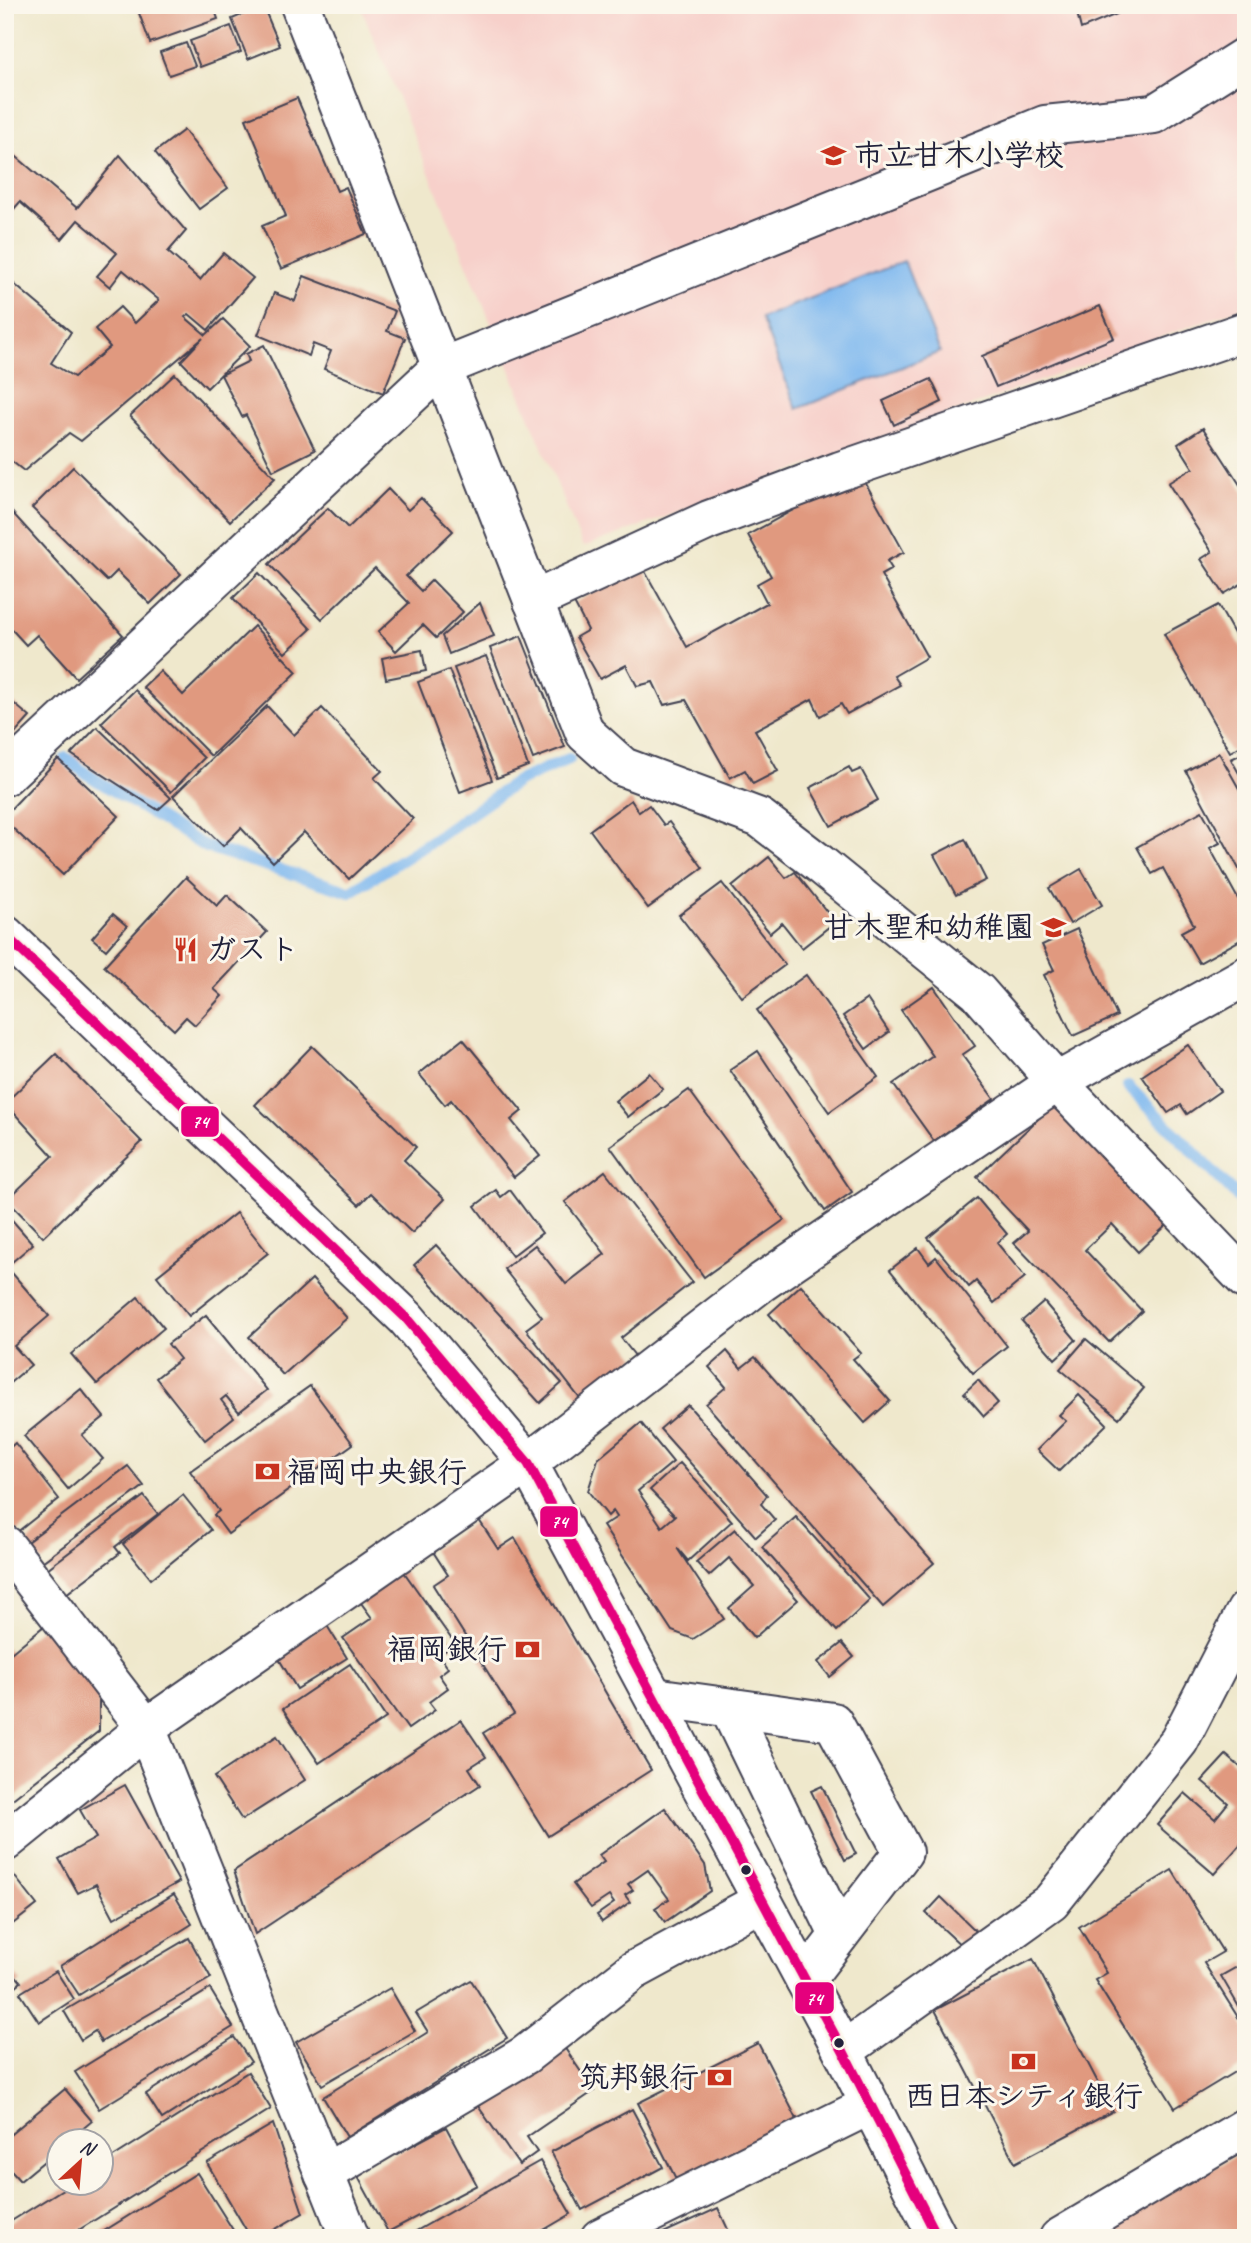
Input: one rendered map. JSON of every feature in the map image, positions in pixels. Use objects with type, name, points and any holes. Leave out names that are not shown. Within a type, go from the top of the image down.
[{"type":"street","points":[[300,5],[585,733],[623,768],[760,818],[978,992],[1057,1082],[1246,1280]]},
{"type":"street","points":[[5,776],[440,368],[1045,125],[1154,114],[1246,56]]},
{"type":"street","points":[[533,601],[709,520],[840,471],[1246,331]]},
{"type":"street","points":[[5,935],[406,1318],[528,1463],[805,1980],[938,2238]]},
{"type":"street","points":[[5,1842],[146,1728],[528,1463],[762,1282],[1057,1082],[1246,976]]},
{"type":"street","points":[[5,1545],[146,1728],[351,2238]]},
{"type":"street","points":[[843,2052],[1051,1902],[1179,1741],[1246,1611]]},
{"type":"street","points":[[654,1698],[833,1721],[903,1852],[805,1980]]},
{"type":"street","points":[[729,1707],[839,1935]]},
{"type":"street","points":[[324,2174],[525,2055],[633,1971],[762,1901]]},
{"type":"street","points":[[600,2238],[870,2105]]},
{"type":"street","points":[[1059,2238],[1246,2127]]},
{"type":"shaded area","name":"市立甘木小学校","points":[[360,5],[1246,5],[1246,306],[583,547]]},
{"type":"water","points":[[904,261],[940,352],[797,409],[761,318]]},
{"type":"building","points":[[136,5],[213,5],[218,19],[150,43]]},
{"type":"building","points":[[1075,5],[1113,5],[1117,14],[1081,29]]},
{"type":"building","points":[[263,6],[280,46],[248,59],[232,19]]},
{"type":"building","points":[[231,26],[241,52],[200,67],[190,41]]},
{"type":"building","points":[[186,43],[195,66],[169,75],[160,52]]},
{"type":"building","points":[[297,98],[337,191],[346,187],[366,234],[281,269],[262,226],[286,216],[246,119]]},
{"type":"building","points":[[184,130],[228,188],[199,209],[155,152]]},
{"type":"building","points":[[5,147],[77,208],[120,155],[186,231],[168,252],[200,280],[223,253],[253,278],[208,330],[189,314],[185,317],[206,335],[223,319],[250,346],[207,388],[181,361],[203,338],[81,441],[69,433],[24,471],[5,456],[5,296],[14,284],[71,332],[51,363],[74,377],[110,347],[95,329],[120,307],[135,323],[159,300],[123,270],[110,287],[97,276],[117,253],[78,220],[62,239],[20,202],[5,219]]},
{"type":"building","points":[[304,276],[395,311],[387,331],[405,338],[383,393],[324,369],[331,351],[313,344],[309,356],[258,335],[274,293],[295,301]]},
{"type":"building","points":[[1100,306],[1114,338],[996,387],[982,356]]},
{"type":"building","points":[[264,345],[315,450],[273,471],[246,415],[242,417],[221,375],[249,361],[246,354]]},
{"type":"building","points":[[175,374],[275,478],[230,521],[130,416]]},
{"type":"building","points":[[931,379],[942,402],[894,425],[883,401]]},
{"type":"building","points":[[1203,428],[1246,494],[1246,581],[1224,594],[1201,559],[1212,552],[1168,483],[1193,468],[1178,444]]},
{"type":"building","points":[[73,467],[181,574],[150,604],[117,571],[107,581],[32,508]]},
{"type":"building","points":[[860,473],[904,552],[887,561],[892,569],[881,575],[927,657],[894,676],[900,685],[847,714],[841,704],[820,716],[812,699],[755,730],[778,771],[753,784],[745,770],[730,778],[686,700],[664,705],[653,682],[637,686],[626,665],[600,679],[576,637],[588,630],[574,603],[642,566],[687,647],[767,603],[757,584],[771,576],[748,535]]},
{"type":"building","points":[[388,489],[408,510],[421,498],[453,531],[406,576],[421,591],[432,580],[463,612],[436,638],[423,625],[396,651],[378,632],[409,603],[375,568],[322,619],[269,564],[328,508],[348,528]]},
{"type":"building","points":[[9,509],[123,635],[76,678],[37,635],[26,645],[5,622],[5,512]]},
{"type":"building","points":[[259,573],[311,629],[285,653],[233,598]]},
{"type":"building","points":[[480,603],[494,636],[449,654],[442,636]]},
{"type":"building","points":[[1218,605],[1246,655],[1246,743],[1230,752],[1164,634]]},
{"type":"building","points":[[254,626],[297,672],[211,756],[143,687],[160,671],[183,695]]},
{"type":"building","points":[[521,636],[565,747],[533,759],[490,648]]},
{"type":"building","points":[[422,650],[426,671],[386,679],[382,658]]},
{"type":"building","points":[[486,656],[528,766],[497,778],[454,668]]},
{"type":"building","points":[[449,670],[492,780],[460,792],[418,682]]},
{"type":"building","points":[[135,690],[204,758],[171,792],[101,723]]},
{"type":"building","points":[[5,696],[30,717],[5,745]]},
{"type":"building","points":[[267,706],[294,735],[322,708],[382,771],[374,778],[413,819],[349,879],[304,832],[273,862],[241,828],[223,846],[173,796]]},
{"type":"building","points":[[97,727],[171,798],[158,810],[71,754]]},
{"type":"building","points":[[1246,752],[1246,786],[1231,759]]},
{"type":"building","points":[[1219,753],[1246,801],[1246,882],[1186,771]]},
{"type":"building","points":[[58,759],[119,816],[63,875],[5,821],[5,815]]},
{"type":"building","points":[[849,767],[852,773],[861,769],[878,800],[831,826],[810,788]]},
{"type":"building","points":[[631,800],[639,812],[649,805],[664,825],[669,822],[703,868],[648,908],[590,830]]},
{"type":"building","points":[[1202,811],[1220,843],[1210,848],[1238,899],[1246,895],[1246,937],[1199,963],[1181,932],[1194,925],[1163,868],[1152,874],[1137,847]]},
{"type":"building","points":[[965,839],[986,880],[956,895],[934,855]]},
{"type":"building","points":[[769,857],[786,878],[795,872],[835,922],[802,948],[782,923],[770,933],[732,887]]},
{"type":"building","points":[[1081,869],[1102,905],[1070,924],[1049,888]]},
{"type":"building","name":"ガスト","points":[[186,877],[217,906],[227,895],[267,932],[214,989],[222,996],[195,1025],[186,1017],[174,1030],[104,966]]},
{"type":"building","points":[[722,883],[785,965],[742,997],[679,915]]},
{"type":"building","points":[[113,914],[127,926],[106,950],[92,938]]},
{"type":"building","points":[[1077,929],[1117,1016],[1073,1036],[1044,975],[1054,970],[1042,945]]},
{"type":"building","points":[[806,975],[878,1077],[829,1112],[757,1010]]},
{"type":"building","points":[[934,987],[975,1046],[962,1055],[994,1099],[934,1141],[893,1084],[933,1056],[901,1010]]},
{"type":"building","points":[[867,999],[889,1032],[866,1049],[843,1016]]},
{"type":"building","points":[[463,1039],[522,1111],[511,1120],[540,1156],[514,1177],[451,1100],[445,1105],[419,1074]]},
{"type":"building","points":[[1188,1045],[1220,1091],[1187,1114],[1181,1105],[1168,1113],[1142,1076]]},
{"type":"building","points":[[312,1046],[416,1147],[404,1160],[445,1199],[412,1233],[371,1193],[359,1205],[255,1105]]},
{"type":"building","points":[[758,1051],[852,1192],[825,1211],[730,1070]]},
{"type":"building","points":[[56,1054],[142,1142],[43,1237],[7,1200],[53,1156],[5,1103]]},
{"type":"building","points":[[649,1073],[663,1089],[628,1117],[615,1101]]},
{"type":"building","points":[[689,1090],[784,1220],[704,1277],[610,1146]]},
{"type":"building","points":[[1056,1102],[1170,1222],[1138,1252],[1112,1224],[1085,1250],[1142,1311],[1109,1342],[1014,1243],[1028,1231],[977,1177]]},
{"type":"building","points":[[605,1171],[692,1282],[621,1338],[636,1357],[581,1400],[526,1329],[542,1317],[504,1269],[535,1245],[566,1284],[605,1254],[565,1202]]},
{"type":"building","points":[[496,1190],[501,1197],[510,1190],[542,1233],[512,1256],[475,1206]]},
{"type":"building","points":[[977,1198],[1007,1234],[997,1243],[1025,1277],[994,1303],[976,1281],[969,1287],[928,1238]]},
{"type":"building","points":[[5,1212],[33,1244],[5,1268]]},
{"type":"building","points":[[236,1213],[268,1253],[189,1316],[157,1276]]},
{"type":"building","points":[[436,1245],[562,1383],[540,1403],[414,1265]]},
{"type":"building","points":[[918,1248],[929,1263],[936,1257],[1007,1346],[973,1373],[890,1270]]},
{"type":"building","points":[[12,1273],[49,1316],[14,1346],[31,1365],[5,1387],[5,1279]]},
{"type":"building","points":[[312,1279],[347,1318],[283,1375],[249,1337]]},
{"type":"building","points":[[801,1285],[861,1353],[853,1359],[890,1401],[865,1423],[769,1314]]},
{"type":"building","points":[[138,1297],[164,1328],[97,1384],[71,1354]]},
{"type":"building","points":[[1044,1302],[1076,1340],[1055,1359],[1022,1321]]},
{"type":"building","points":[[206,1315],[267,1390],[239,1412],[226,1396],[221,1400],[234,1417],[205,1440],[156,1378],[180,1359],[168,1344]]},
{"type":"building","points":[[1086,1339],[1144,1388],[1119,1418],[1060,1369]]},
{"type":"building","points":[[727,1351],[741,1368],[755,1357],[934,1563],[883,1607],[706,1404],[726,1387],[709,1367]]},
{"type":"building","points":[[978,1380],[998,1403],[984,1416],[964,1393]]},
{"type":"building","points":[[310,1386],[353,1444],[228,1534],[214,1515],[219,1511],[190,1471]]},
{"type":"building","points":[[81,1389],[104,1417],[82,1435],[103,1459],[68,1489],[24,1436]]},
{"type":"building","points":[[1079,1395],[1107,1424],[1059,1471],[1037,1450],[1066,1421],[1059,1415]]},
{"type":"building","points":[[688,1405],[767,1495],[761,1504],[775,1520],[756,1537],[660,1429]]},
{"type":"building","points":[[641,1423],[673,1462],[638,1491],[662,1527],[675,1516],[650,1490],[680,1463],[732,1521],[688,1561],[677,1548],[724,1619],[693,1639],[672,1631],[603,1526],[617,1517],[613,1511],[608,1516],[588,1491],[598,1459]]},
{"type":"building","points":[[15,1443],[59,1499],[16,1533],[5,1520],[5,1452]]},
{"type":"building","points":[[128,1466],[144,1486],[42,1562],[27,1542]]},
{"type":"building","points":[[183,1495],[211,1530],[151,1579],[123,1544]]},
{"type":"building","points":[[144,1496],[158,1514],[115,1547],[120,1553],[66,1594],[47,1569]]},
{"type":"building","points":[[796,1517],[870,1600],[837,1631],[762,1547]]},
{"type":"building","name":"福岡銀行","points":[[479,1520],[498,1549],[515,1538],[651,1770],[548,1836],[483,1733],[514,1714],[433,1585],[448,1575],[432,1550]]},
{"type":"building","points":[[735,1529],[798,1600],[754,1638],[729,1608],[754,1586],[729,1558],[709,1576],[696,1562]]},
{"type":"building","points":[[399,1565],[455,1644],[439,1655],[448,1668],[439,1675],[448,1688],[429,1702],[435,1710],[408,1729],[343,1638],[372,1618],[356,1596]]},
{"type":"building","points":[[326,1624],[347,1658],[297,1689],[276,1654]]},
{"type":"building","points":[[44,1626],[99,1689],[99,1731],[5,1805],[5,1647],[11,1653]]},
{"type":"building","points":[[842,1643],[854,1657],[830,1677],[818,1662]]},
{"type":"building","points":[[350,1664],[386,1718],[319,1763],[283,1709]]},
{"type":"building","points":[[461,1720],[486,1757],[469,1768],[480,1785],[255,1934],[234,1871]]},
{"type":"building","points":[[277,1736],[305,1780],[242,1820],[214,1777]]},
{"type":"building","points":[[1226,1755],[1246,1772],[1246,1838],[1214,1874],[1157,1825],[1185,1793],[1215,1819],[1228,1803],[1202,1781]]},
{"type":"building","points":[[125,1785],[179,1882],[114,1918],[96,1884],[78,1893],[59,1859],[96,1838],[80,1810]]},
{"type":"building","points":[[822,1786],[856,1854],[845,1860],[811,1791]]},
{"type":"building","points":[[665,1808],[705,1865],[710,1891],[665,1922],[655,1908],[669,1899],[648,1870],[628,1884],[633,1890],[625,1895],[630,1902],[602,1922],[597,1915],[614,1903],[609,1896],[591,1908],[573,1884],[604,1862],[599,1855]]},
{"type":"building","points":[[9,1869],[37,1905],[5,1930],[5,1872]]},
{"type":"building","points":[[1172,1870],[1223,1952],[1204,1963],[1246,2030],[1246,2065],[1175,2108],[1095,1980],[1107,1973],[1079,1927]]},
{"type":"building","points":[[174,1894],[192,1924],[79,1995],[60,1966]]},
{"type":"building","points":[[941,1897],[977,1932],[963,1947],[926,1913]]},
{"type":"building","points":[[189,1938],[211,1978],[101,2042],[95,2031],[81,2040],[64,2011]]},
{"type":"building","name":"西日本シティ銀行","points":[[1033,1959],[1113,2111],[1015,2163],[935,2010]]},
{"type":"building","points":[[5,1962],[21,1982],[5,1995]]},
{"type":"building","points":[[1246,1962],[1246,2019],[1221,1976]]},
{"type":"building","points":[[56,1971],[74,1999],[39,2022],[20,1993]]},
{"type":"building","points":[[471,1980],[507,2038],[347,2137],[323,2097],[428,2032],[416,2013]]},
{"type":"building","points":[[390,1988],[415,2031],[322,2085],[296,2042]]},
{"type":"building","points":[[210,1989],[233,2027],[99,2109],[75,2072]]},
{"type":"building","points":[[234,2037],[251,2062],[162,2119],[146,2094]]},
{"type":"building","points":[[758,2043],[800,2125],[680,2187],[638,2103]]},
{"type":"building","points":[[564,2047],[594,2091],[527,2137],[537,2152],[519,2165],[478,2106]]},
{"type":"building","points":[[248,2072],[271,2109],[66,2238],[5,2238],[5,2225],[48,2198],[116,2198],[116,2155]]},
{"type":"building","points":[[65,2089],[92,2121],[84,2128],[46,2128],[46,2160],[20,2181],[5,2164],[5,2139]]},
{"type":"building","points":[[632,2109],[663,2167],[582,2210],[551,2152]]},
{"type":"building","points":[[273,2124],[303,2213],[260,2238],[251,2238],[207,2163]]},
{"type":"building","points":[[446,2127],[477,2185],[388,2232],[357,2175]]},
{"type":"building","points":[[1246,2151],[1246,2238],[1080,2238]]},
{"type":"building","points":[[540,2161],[571,2214],[530,2238],[404,2238]]},
{"type":"building","points":[[197,2173],[238,2238],[93,2238]]},
{"type":"building","points":[[718,2208],[732,2238],[660,2238],[659,2235]]},
{"type":"waterway","points":[[66,758],[85,773],[204,846],[350,892],[433,840],[518,781],[569,759]]},
{"type":"waterway","points":[[1128,1086],[1246,1205]]},
{"type":"transit line","name":"74","points":[[5,935],[406,1318],[528,1463],[843,2051],[938,2238]]},
{"type":"place","name":"市立甘木小学校","points":[[834,155]]},
{"type":"place","name":"甘木聖和幼稚園","points":[[1054,927]]},
{"type":"place","name":"ガスト","points":[[186,949]]},
{"type":"place","name":"福岡中央銀行","points":[[267,1472]]},
{"type":"place","name":"福岡銀行","points":[[527,1649]]},
{"type":"place","name":"西日本シティ銀行","points":[[1024,2061]]},
{"type":"place","name":"筑邦銀行","points":[[719,2077]]}]
